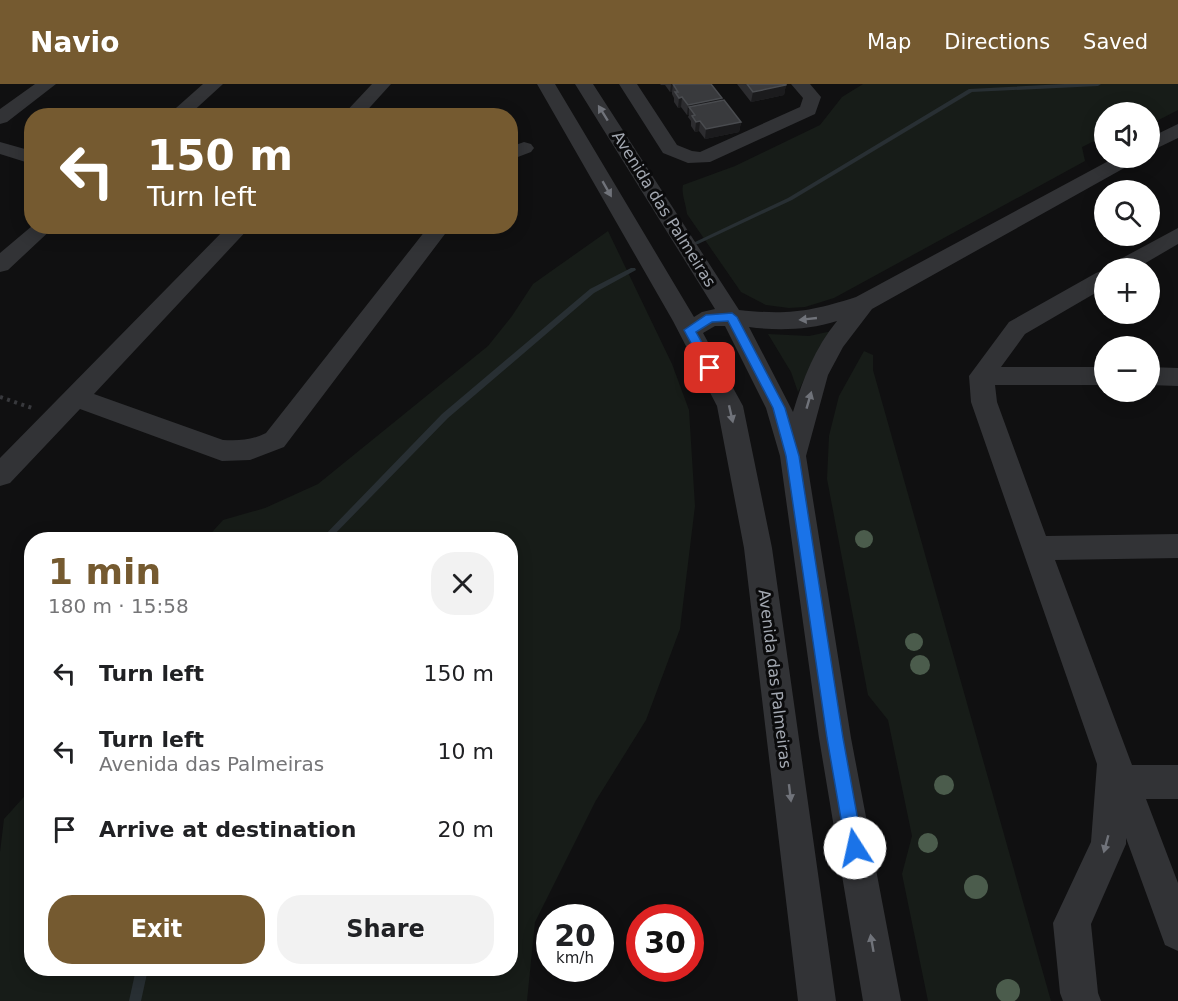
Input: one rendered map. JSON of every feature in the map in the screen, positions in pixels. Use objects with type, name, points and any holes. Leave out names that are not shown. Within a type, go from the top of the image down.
[{"type":"street","points":[[0,118],[47,84]]},
{"type":"street","points":[[186,108],[214,84]]},
{"type":"street","points":[[359,108],[382,84]]},
{"type":"street","name":"Avenida das Palmeiras","points":[[546,84],[690,330],[730,406],[758,548],[817,1001]]},
{"type":"street","name":"Avenida das Palmeiras","points":[[585,84],[732,317],[779,408],[793,456],[835,738],[882,1001]]},
{"type":"street","points":[[628,84],[670,149],[688,157],[703,158],[808,110],[812,97],[800,84]]},
{"type":"street","points":[[1160,140],[1178,130]]},
{"type":"street","points":[[0,148],[24,156]]},
{"type":"street","points":[[690,330],[710,318],[732,317],[776,322],[819,318],[864,303],[1110,168]]},
{"type":"street","points":[[0,264],[36,234]]},
{"type":"street","points":[[0,475],[233,234]]},
{"type":"street","points":[[77,398],[222,450],[247,452],[261,448],[275,440],[435,234]]},
{"type":"street","points":[[1138,258],[1178,235]]},
{"type":"street","points":[[1094,284],[1017,328],[981,376],[984,402],[1038,548],[1116,777],[1178,932]]},
{"type":"street","points":[[793,456],[816,375],[833,342],[864,303]]},
{"type":"street","points":[[981,376],[1094,376]]},
{"type":"street","points":[[1160,376],[1178,376]]},
{"type":"street","points":[[1038,548],[1178,546]]},
{"type":"street","points":[[1116,777],[1178,782]]},
{"type":"street","points":[[1082,1001],[1079,993],[1072,922],[1108,844],[1116,777]]},
{"type":"shaded area","points":[[863,84],[1178,84],[1178,110],[1160,119],[1160,102],[1094,102],[1094,141],[1082,147],[1085,161],[834,298],[805,307],[789,308],[766,305],[741,292],[687,214],[683,185],[735,166],[820,125],[842,97]]},
{"type":"shaded area","points":[[608,231],[672,364],[689,410],[695,506],[680,629],[646,720],[595,802],[544,904],[536,904],[527,1001],[0,1001],[0,852],[4,819],[24,797],[24,976],[518,976],[518,532],[212,532],[223,520],[265,508],[318,484],[488,346],[512,316],[533,284]]},
{"type":"shaded area","points":[[832,331],[820,346],[798,392],[791,372],[768,334],[809,336]]},
{"type":"shaded area","points":[[864,351],[873,355],[873,370],[1051,1001],[928,1001],[902,874],[912,836],[888,720],[868,695],[827,479],[829,436],[839,396]]},
{"type":"building","points":[[673,84],[711,84],[722,98],[688,105],[682,97],[679,98]]},
{"type":"building","points":[[747,84],[786,84],[786,85],[753,92]]},
{"type":"building","points":[[724,100],[741,122],[706,129],[692,116],[695,115],[689,107]]},
{"type":"waterway","points":[[696,243],[790,199],[971,90],[1098,84]]},
{"type":"waterway","points":[[332,532],[445,416],[592,291],[633,270]]},
{"type":"waterway","points":[[135,1001],[140,976]]},
{"type":"route","points":[[710,368],[690,330],[710,318],[732,317],[779,408],[793,456],[835,738],[855,848]]}]
